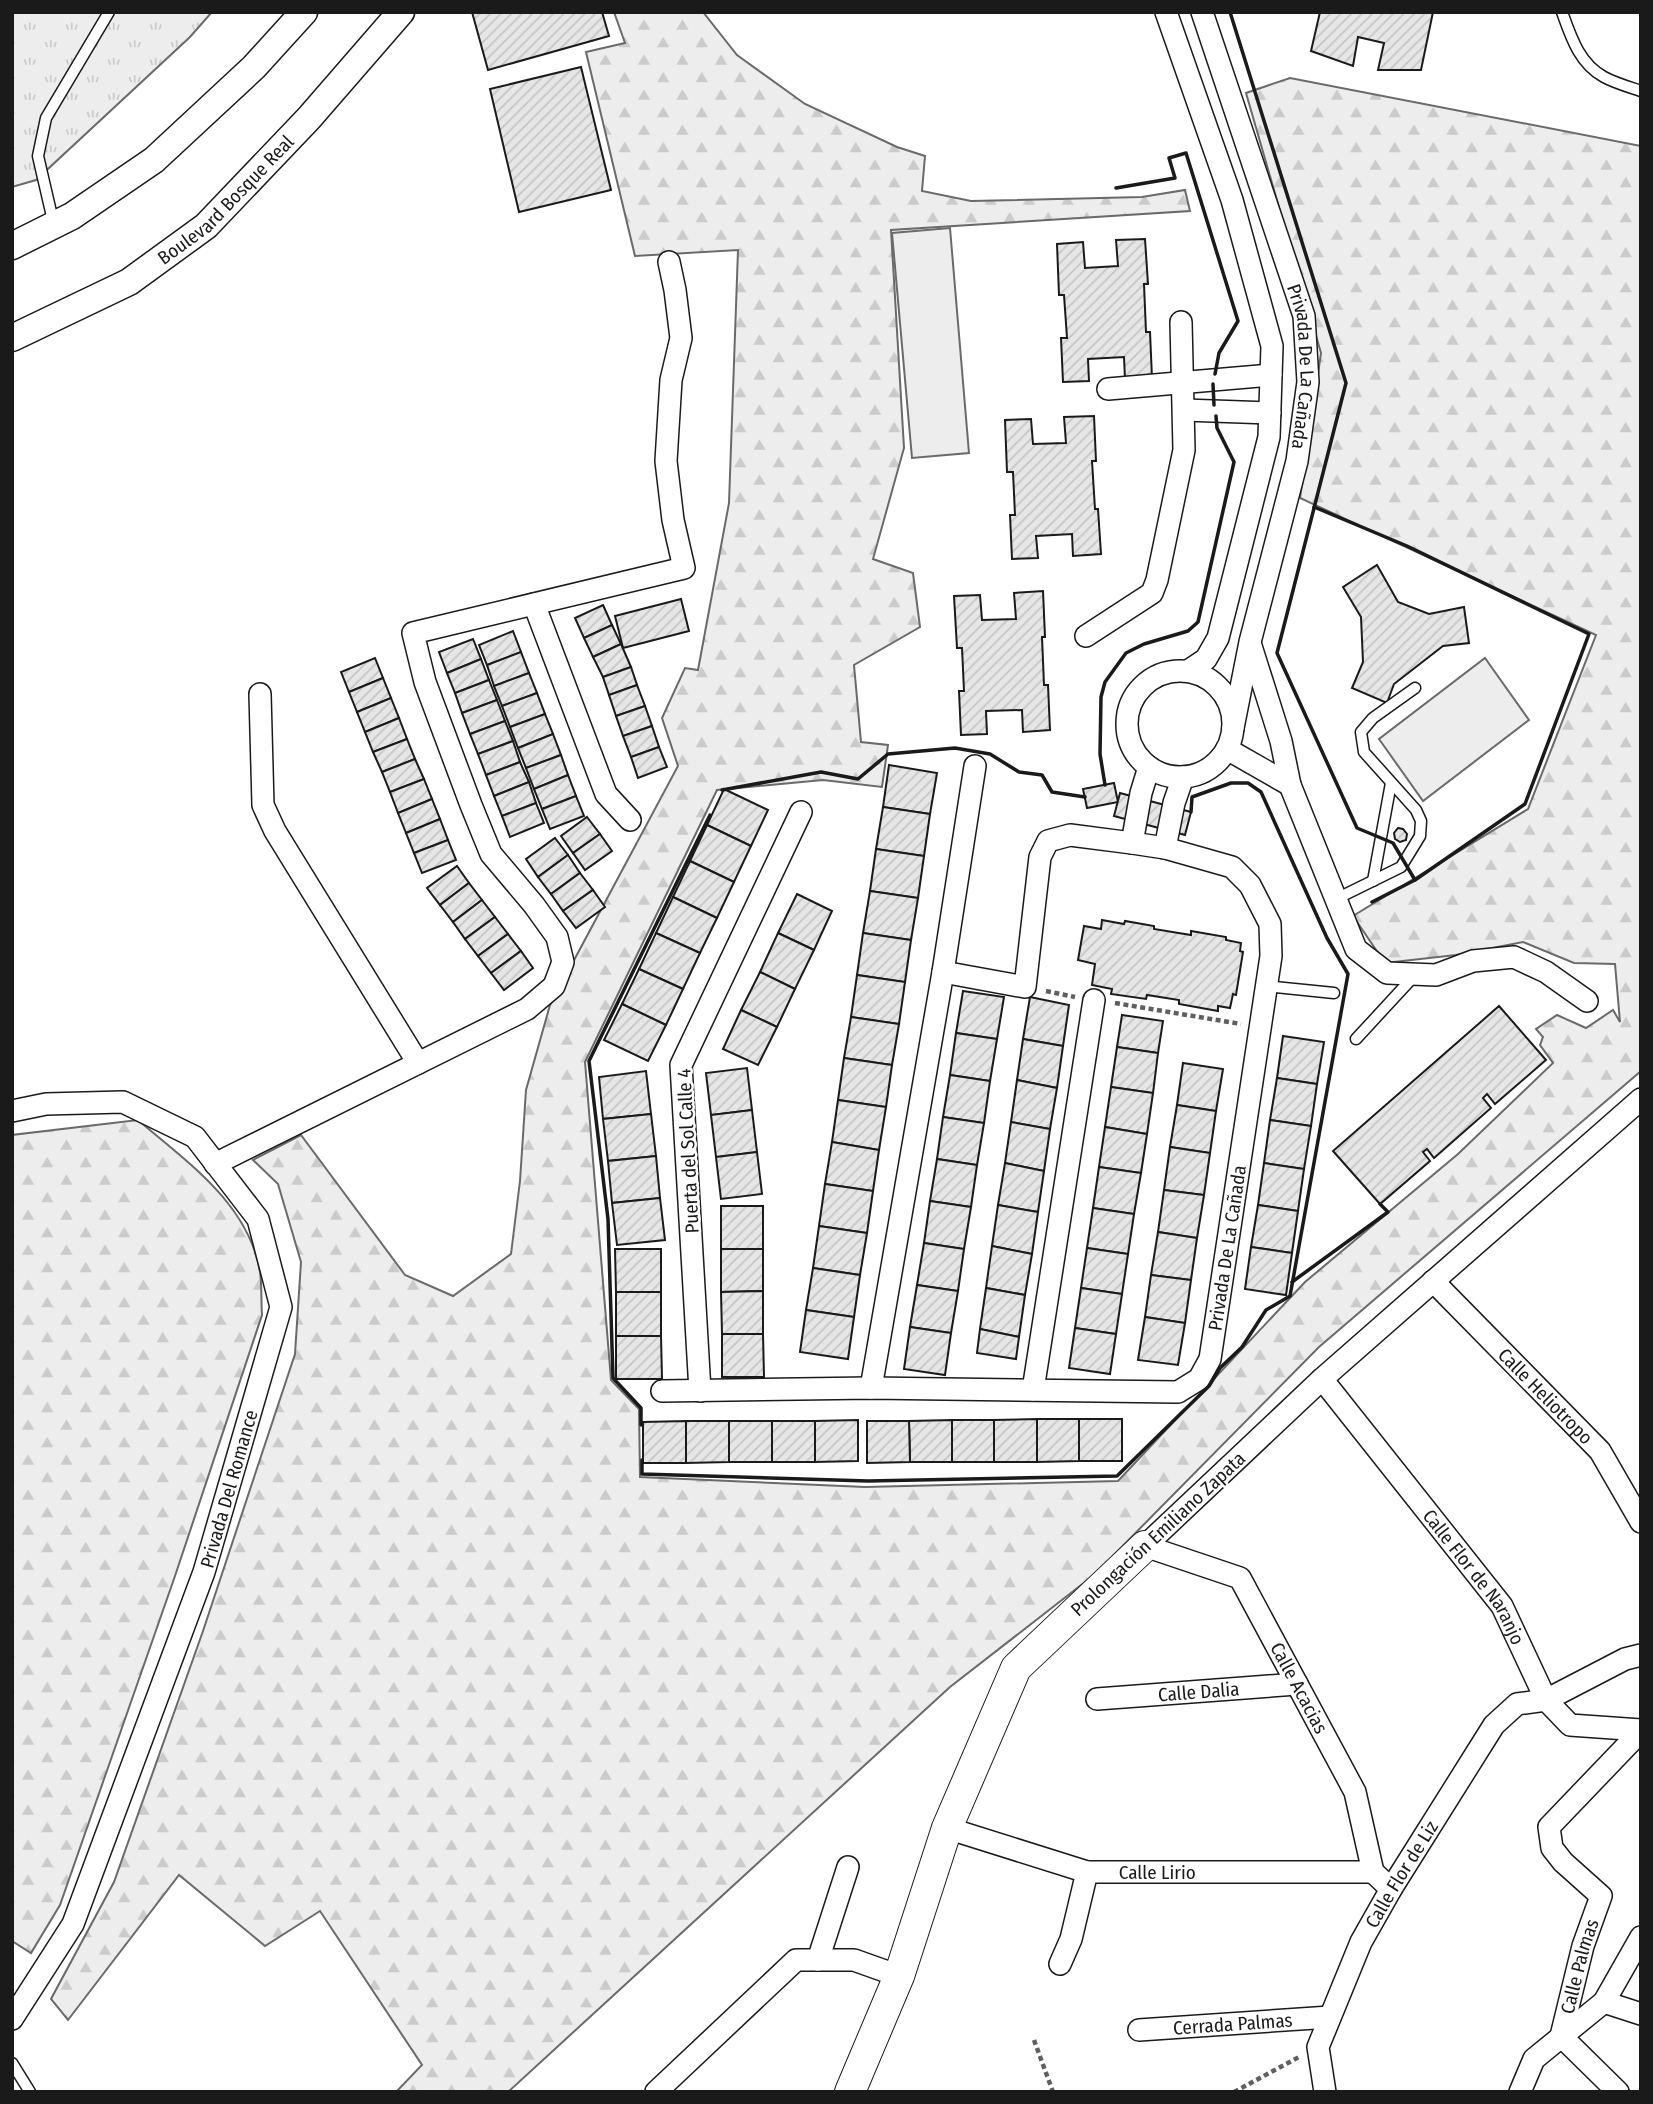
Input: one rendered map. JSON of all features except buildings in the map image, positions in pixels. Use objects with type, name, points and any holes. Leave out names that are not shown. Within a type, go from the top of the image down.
[{"type":"main road","name":"Prolongación Emiliano Zapata","points":[[850,2092],[899,1976],[947,1828],[1016,1668],[1145,1546]]},
{"type":"street","points":[[12,246],[72,216],[154,160],[254,67],[304,12]]},
{"type":"street","name":"Boulevard Bosque Real","points":[[12,338],[129,282],[206,226],[309,118],[401,12]]},
{"type":"street","name":"Privada De La Cañada","points":[[1166,12],[1231,200],[1272,346],[1269,437],[1218,638],[1206,659],[1188,671]]},
{"type":"street","name":"Privada De La Cañada","points":[[1202,12],[1304,316],[1308,382],[1297,461],[1250,642],[1234,728]]},
{"type":"street","points":[[215,1164],[527,1009],[554,986],[563,962],[557,937],[491,854],[425,682],[414,633],[684,568],[673,520],[666,461],[671,380],[681,338],[676,290],[669,262]]},
{"type":"street","points":[[1086,636],[1152,593],[1157,580],[1184,450],[1181,322]]},
{"type":"street","points":[[1108,389],[1271,375]]},
{"type":"street","points":[[1184,410],[1270,414]]},
{"type":"street","points":[[534,604],[606,794],[629,820]]},
{"type":"street","points":[[1250,642],[1281,741],[1290,785],[1356,949],[1387,973],[1436,975],[1473,961],[1514,957],[1546,972],[1587,1001]]},
{"type":"street","points":[[1172,671],[1188,671],[1208,678],[1219,687],[1228,699],[1234,728],[1227,749],[1216,763],[1200,773],[1183,777],[1165,774],[1149,766],[1136,754],[1129,738],[1127,720],[1131,703],[1141,688],[1156,677],[1172,671]]},
{"type":"street","points":[[260,694],[264,805],[267,814],[418,1063]]},
{"type":"street","points":[[1227,749],[1290,785]]},
{"type":"street","points":[[871,1388],[943,972],[975,766]]},
{"type":"street","points":[[1132,843],[1149,766]]},
{"type":"street","points":[[1165,848],[1174,803],[1183,777]]},
{"type":"street","name":"Puerta del Sol Calle 4","points":[[700,1391],[681,1065],[801,812]]},
{"type":"street","name":"Privada De La Cañada","points":[[662,1391],[871,1388],[1178,1392],[1199,1379],[1210,1359],[1271,956],[1270,924],[1250,885],[1232,867],[1165,848],[1070,835],[1048,841],[1040,857],[1024,987]]},
{"type":"street","points":[[943,972],[1024,987]]},
{"type":"street","points":[[1033,1390],[1094,1000]]},
{"type":"street","name":"Prolongación Emiliano Zapata","points":[[1145,1546],[1322,1379],[1641,1099]]},
{"type":"street","name":"Privada Del Romance","points":[[12,1111],[46,1104],[123,1102],[195,1137],[258,1219],[281,1307],[204,1572],[73,1924],[12,2019]]},
{"type":"street","name":"Calle Heliotropo","points":[[1433,1282],[1600,1451],[1641,1522]]},
{"type":"street","name":"Calle Flor de Naranjo","points":[[1322,1379],[1502,1606],[1546,1700],[1570,1726],[1641,1730]]},
{"type":"street","name":"Calle Acacias","points":[[1145,1546],[1240,1578],[1355,1792],[1373,1872]]},
{"type":"street","name":"Calle Flor de Liz","points":[[1318,2047],[1361,1942],[1391,1889],[1494,1725],[1517,1704],[1546,1700],[1625,1659],[1641,1655]]},
{"type":"street","name":"Calle Dalia","points":[[1097,1699],[1297,1684]]},
{"type":"street","name":"Calle Palmas","points":[[1520,2092],[1534,2059],[1561,2036],[1583,1946],[1601,1896],[1563,1862],[1552,1848],[1549,1828],[1641,1730]]},
{"type":"street","name":"Calle Lirio","points":[[947,1828],[1087,1872],[1373,1872]]},
{"type":"street","points":[[818,1960],[848,1867]]},
{"type":"street","points":[[1060,1964],[1071,1939],[1087,1872]]},
{"type":"street","points":[[1373,1872],[1391,1889]]},
{"type":"street","points":[[1618,2092],[1561,2036],[1604,2002],[1641,1937]]},
{"type":"street","points":[[656,2092],[796,1960],[854,1960],[899,1976]]},
{"type":"street","points":[[1604,2002],[1641,2014]]},
{"type":"street","name":"Cerrada Palmas","points":[[1139,2030],[1330,2017]]},
{"type":"street","points":[[1318,2047],[1325,2092]]},
{"type":"lane","points":[[54,225],[38,156],[46,118],[109,12]]},
{"type":"lane","points":[[1562,12],[1581,57],[1603,77],[1641,91]]},
{"type":"lane","points":[[1336,899],[1401,867],[1420,836],[1421,821],[1416,810],[1364,752],[1361,732],[1373,718],[1415,688]]},
{"type":"lane","points":[[1373,881],[1391,783]]},
{"type":"lane","points":[[1356,1039],[1416,974]]},
{"type":"lane","points":[[1266,986],[1334,993]]},
{"type":"lane","points":[[12,2063],[29,2091]]},
{"type":"path","points":[[1024,987],[1259,1026]]},
{"type":"path","points":[[1034,2040],[1053,2092]]},
{"type":"path","points":[[1234,2092],[1318,2047]]},
{"type":"green space","points":[[12,12],[212,12],[190,37],[36,180],[12,187]]},
{"type":"green space","points":[[614,12],[703,12],[737,55],[805,104],[897,147],[925,156],[922,191],[971,201],[1142,197],[1185,190],[1190,211],[891,230],[904,448],[873,559],[913,573],[920,627],[854,665],[861,742],[888,745],[882,787],[823,780],[717,790],[585,1062],[611,1380],[639,1409],[640,1477],[865,1487],[1118,1481],[1305,1282],[1458,1154],[1553,1063],[1540,1045],[1543,1037],[1536,1029],[1557,1015],[1586,1028],[1613,1010],[1620,1022],[1615,964],[1574,963],[1523,942],[1456,955],[1385,963],[1353,916],[1528,809],[1596,635],[1300,498],[1321,353],[1246,93],[1290,78],[1641,146],[1641,1071],[1319,1347],[1094,1575],[950,1687],[508,2092],[396,2092],[422,2065],[320,1911],[265,1946],[179,1875],[68,2020],[51,1999],[114,1882],[203,1631],[295,1354],[301,1262],[278,1184],[253,1160],[301,1135],[405,1275],[453,1296],[511,1254],[520,1181],[526,1090],[550,1005],[678,766],[662,718],[685,668],[698,670],[729,503],[738,250],[635,256],[586,52],[625,43]]},
{"type":"green space","points":[[138,1120],[213,1186],[243,1225],[254,1248],[260,1272],[262,1315],[175,1576],[60,1905],[31,1953],[12,1941],[12,1135]]},
{"type":"shaded area","points":[[950,228],[969,453],[912,458],[892,233]]},
{"type":"shaded area","points":[[1485,658],[1529,720],[1423,801],[1379,739]]},
{"type":"wall","points":[[1230,12],[1346,383],[1277,653],[1357,828],[1393,843],[1415,880]]},
{"type":"wall","points":[[1116,188],[1175,178],[1169,158],[1186,153],[1238,321],[1219,353],[1215,374]]},
{"type":"wall","points":[[1213,384],[1214,405]]},
{"type":"wall","points":[[1105,785],[1100,754],[1101,697],[1105,682],[1126,653],[1144,644],[1188,631],[1198,622],[1234,462],[1217,428],[1216,416]]},
{"type":"wall","points":[[1314,507],[1407,546],[1589,634],[1525,804],[1415,880],[1372,902]]},
{"type":"wall","points":[[722,790],[821,772],[858,779],[888,754],[955,748],[990,754],[1019,772],[1042,775],[1052,792],[1085,797]]},
{"type":"wall","points":[[642,1460],[642,1474],[868,1481],[1117,1476],[1209,1386],[1220,1368],[1242,1347],[1266,1310],[1290,1296],[1348,974],[1327,938],[1261,792],[1248,783],[1231,783],[1192,797],[1191,812]]},
{"type":"wall","points":[[641,1425],[641,1408],[613,1378],[608,1219],[589,1061],[710,815]]},
{"type":"wall","points":[[1292,1282],[1388,1212],[1380,1204]]}]
